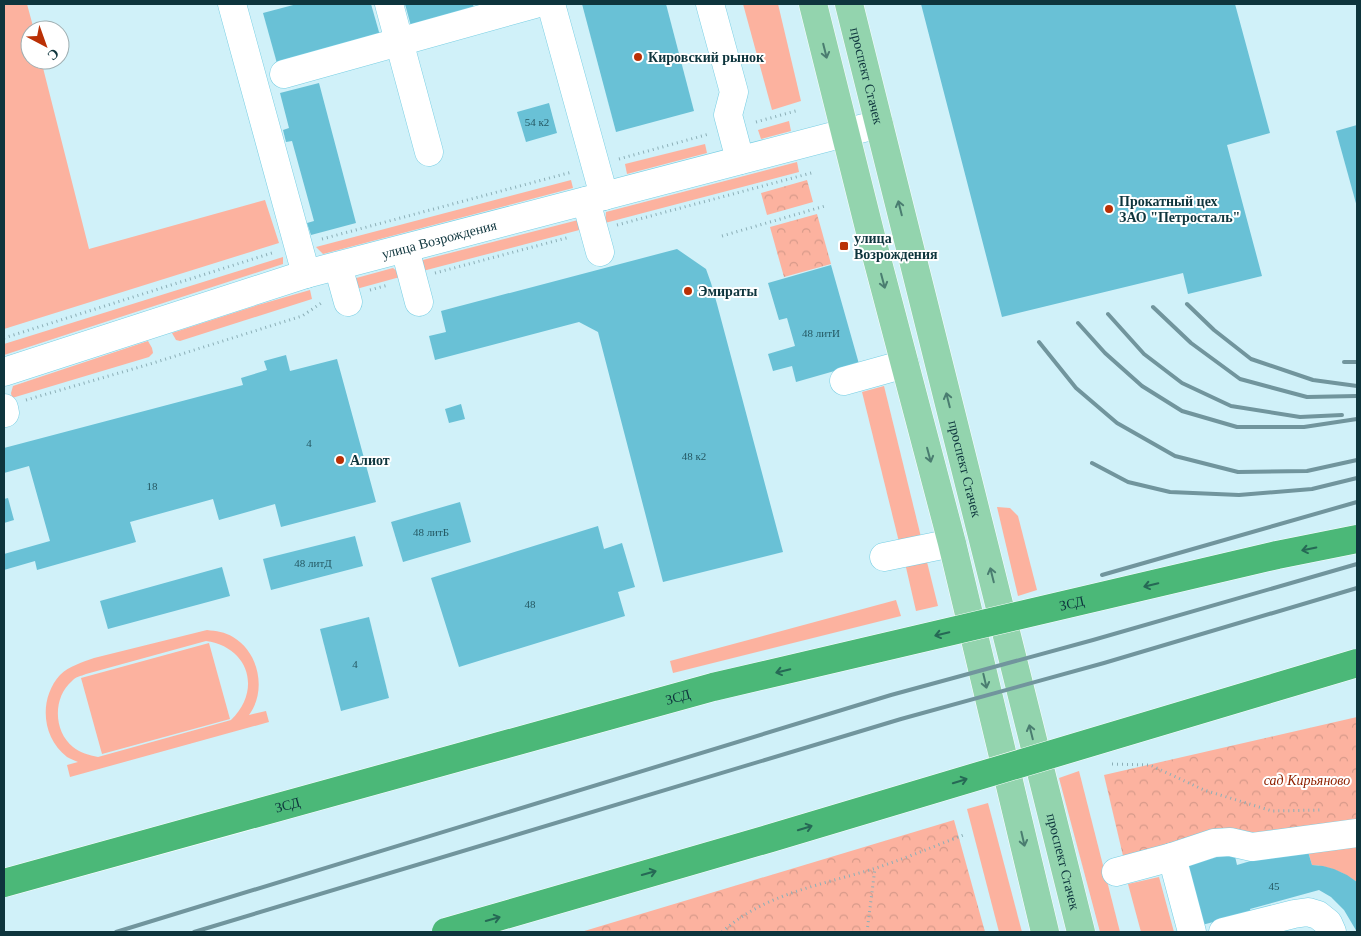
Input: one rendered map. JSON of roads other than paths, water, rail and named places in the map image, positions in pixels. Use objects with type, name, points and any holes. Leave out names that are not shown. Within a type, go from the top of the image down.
[{"type":"highway","name":"ЗСД","points":[[4,883],[713,687],[1357,539]]},
{"type":"highway","points":[[446,932],[771,838],[1357,663]]},
{"type":"main road","points":[[813,4],[952,543],[1045,932]]},
{"type":"main road","name":"проспект Стачек","points":[[849,4],[1082,932]]},
{"type":"street","points":[[232,4],[306,274]]},
{"type":"street","points":[[388,4],[429,152]]},
{"type":"street","points":[[284,74],[534,4]]},
{"type":"street","points":[[551,4],[596,165],[595,198],[600,252]]},
{"type":"street","points":[[710,4],[734,92],[728,115],[740,160]]},
{"type":"street","name":"улица Возрождения","points":[[4,372],[306,274],[879,124]]},
{"type":"street","points":[[405,249],[419,302]]},
{"type":"street","points":[[338,266],[348,302]]},
{"type":"street","points":[[844,380],[905,364]]},
{"type":"street","points":[[884,557],[952,543]]},
{"type":"street","points":[[1116,872],[1172,857],[1214,843],[1230,842],[1252,847],[1357,833]]},
{"type":"street","points":[[1172,857],[1192,932]]},
{"type":"street","points":[[1223,932],[1308,912],[1318,915],[1328,923],[1332,932]]},
{"type":"railway","points":[[1187,304],[1214,330],[1251,359],[1313,380],[1357,386]]},
{"type":"railway","points":[[1153,307],[1191,343],[1240,379],[1307,397],[1357,396]]},
{"type":"railway","points":[[1108,314],[1144,354],[1182,383],[1231,406],[1300,417],[1342,415]]},
{"type":"railway","points":[[1078,323],[1105,353],[1142,386],[1182,411],[1237,427],[1304,427],[1357,419]]},
{"type":"railway","points":[[1039,342],[1076,388],[1117,423],[1175,456],[1238,472],[1307,471],[1357,460]]},
{"type":"railway","points":[[1344,362],[1357,362]]},
{"type":"railway","points":[[1092,463],[1128,482],[1170,492],[1239,495],[1312,489],[1357,478]]},
{"type":"railway","points":[[1102,575],[1357,502]]},
{"type":"railway","points":[[116,932],[891,695],[1093,640],[1357,564]]},
{"type":"railway","points":[[194,932],[901,719],[1104,663],[1357,588]]},
{"type":"place","name":"Кировский рынок","points":[[638,57]]},
{"type":"place","name":"Прокатный цех ЗАО \"Петросталь\"","points":[[1109,209]]},
{"type":"place","name":"улица Возрождения","points":[[844,246]]},
{"type":"place","name":"Эмираты","points":[[688,291]]},
{"type":"place","name":"Алиот","points":[[340,460]]},
{"type":"park label","name":"сад Кирьяново","points":[[1307,780]]}]
